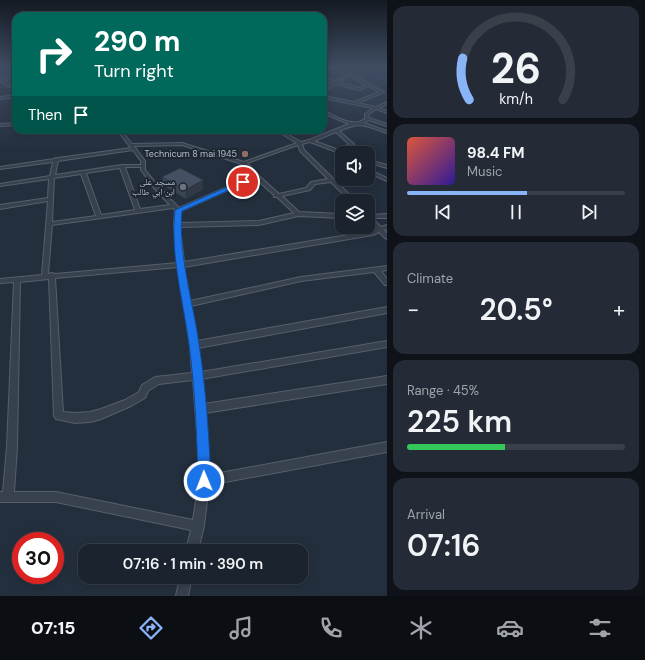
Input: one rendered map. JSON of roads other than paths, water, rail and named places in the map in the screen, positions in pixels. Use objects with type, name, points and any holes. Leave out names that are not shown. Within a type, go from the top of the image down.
[{"type":"street","points":[[353,104],[375,95]]},
{"type":"street","points":[[0,98],[12,96]]},
{"type":"street","points":[[327,98],[376,108],[387,112]]},
{"type":"street","points":[[367,119],[366,115],[387,103]]},
{"type":"street","points":[[327,114],[352,124]]},
{"type":"street","points":[[361,123],[367,119]]},
{"type":"street","points":[[367,119],[387,125]]},
{"type":"street","points":[[244,163],[300,143],[310,141],[352,124],[361,123],[387,132]]},
{"type":"street","points":[[0,125],[12,124]]},
{"type":"street","points":[[337,131],[352,144],[349,146]]},
{"type":"street","points":[[122,134],[143,160],[143,170],[156,187],[176,208],[181,265],[194,345],[203,445],[204,481],[198,526],[194,544]]},
{"type":"street","points":[[283,134],[300,143],[302,150],[346,194]]},
{"type":"street","points":[[310,141],[335,150]]},
{"type":"street","points":[[0,168],[133,147],[182,144],[244,163],[276,196],[298,214]]},
{"type":"street","points":[[56,159],[52,177],[49,224],[49,276],[59,416],[75,418],[90,417],[128,403],[142,395],[145,388],[158,380],[197,376],[387,344]]},
{"type":"street","points":[[375,163],[387,167]]},
{"type":"street","points":[[0,185],[122,166],[143,166]]},
{"type":"street","points":[[122,166],[138,212]]},
{"type":"street","points":[[84,172],[99,217]]},
{"type":"street","points":[[375,174],[387,180]]},
{"type":"street","points":[[49,224],[176,208],[256,176]]},
{"type":"street","points":[[276,196],[308,190],[313,183],[332,180]]},
{"type":"street","points":[[0,207],[51,199]]},
{"type":"street","points":[[177,225],[259,224],[298,214],[335,216]]},
{"type":"street","points":[[375,217],[387,216]]},
{"type":"street","points":[[375,225],[387,237]]},
{"type":"street","points":[[0,281],[181,265],[373,233],[387,227]]},
{"type":"street","points":[[188,304],[301,279],[387,268]]},
{"type":"street","points":[[374,269],[387,283]]},
{"type":"street","points":[[17,279],[12,447],[4,497],[56,497],[198,526]]},
{"type":"street","points":[[194,345],[387,310]]},
{"type":"street","points":[[200,409],[387,380]]},
{"type":"street","points":[[204,481],[387,447]]},
{"type":"street","points":[[182,596],[185,584]]},
{"type":"place","name":"Technicum 8 mai 1945","points":[[245,154]]},
{"type":"place","name":"مسجد علي ابن ابي طالب","points":[[183,187]]}]
